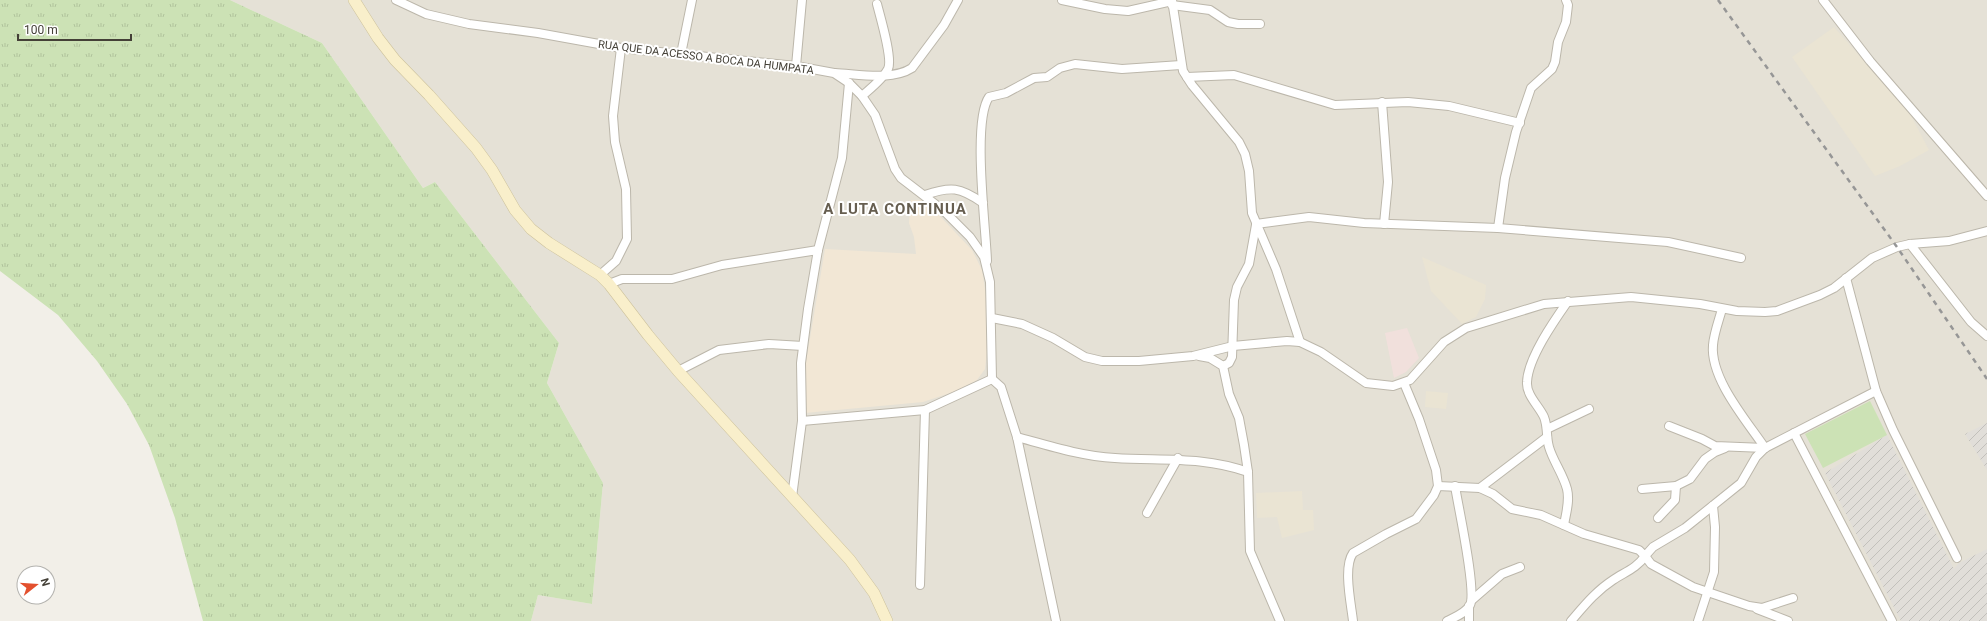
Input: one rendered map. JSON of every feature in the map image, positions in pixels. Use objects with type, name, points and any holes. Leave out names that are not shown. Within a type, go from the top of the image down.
[{"type":"street","points":[[354,0],[378,38],[396,60],[476,148],[492,170],[515,210],[532,229],[549,243],[600,275],[610,284],[648,335],[678,371],[761,464],[850,560],[874,593],[887,621]]},
{"type":"street","name":"RUA QUE DA ACESSO A BOCA DA HUMPATA","points":[[396,0],[426,14],[469,24],[538,33],[621,48],[796,66],[834,73],[849,83],[862,96],[875,114],[895,169],[901,178],[909,186],[925,195],[970,236],[984,257],[988,270]]},
{"type":"street","points":[[681,54],[692,0]]},
{"type":"street","points":[[796,66],[802,0]]},
{"type":"street","points":[[834,73],[884,75],[906,72],[912,68],[944,25],[958,0]]},
{"type":"street","points":[[1062,0],[1105,9],[1128,11],[1172,2],[1210,10],[1228,22],[1238,24],[1260,24]]},
{"type":"street","points":[[1498,228],[1505,178],[1516,132],[1531,88],[1552,69],[1555,62],[1558,42],[1566,22],[1568,6],[1566,0]]},
{"type":"street","points":[[1822,0],[1870,61],[1987,196]]},
{"type":"street","points":[[1172,2],[1181,65],[1187,77],[1239,142],[1245,154],[1249,171],[1252,213],[1276,270],[1300,342]]},
{"type":"street","points":[[862,96],[884,75],[889,67],[889,57],[877,4]]},
{"type":"street","points":[[600,275],[616,261],[627,239],[626,189],[615,142],[614,116],[621,48]]},
{"type":"street","points":[[992,380],[992,318],[982,203],[982,114],[989,97],[1006,94],[1034,78],[1048,77],[1060,68],[1075,64],[1122,69],[1181,65]]},
{"type":"street","points":[[1187,77],[1234,75],[1335,105],[1408,102],[1449,106],[1520,123]]},
{"type":"street","points":[[792,497],[802,421],[801,364],[818,250],[842,158],[849,83]]},
{"type":"street","points":[[1382,102],[1388,182],[1384,224]]},
{"type":"street","points":[[925,195],[945,188],[968,192],[982,203]]},
{"type":"street","points":[[1256,224],[1309,217],[1384,224],[1498,228],[1668,242],[1741,258]]},
{"type":"street","points":[[1223,366],[1229,363],[1232,357],[1234,300],[1237,287],[1249,264],[1256,224]]},
{"type":"street","points":[[992,318],[1022,324],[1053,338],[1085,357],[1102,361],[1139,362],[1193,356],[1233,346],[1287,341],[1300,342],[1321,352],[1366,383],[1382,386],[1393,386],[1404,383],[1415,376],[1444,342],[1466,328],[1521,310],[1544,304],[1568,301],[1631,297],[1700,304],[1722,309],[1752,312],[1777,311],[1820,295],[1834,288],[1872,258],[1910,244],[1949,241],[1987,231]]},
{"type":"street","points":[[1910,244],[1971,322],[1987,336]]},
{"type":"street","points":[[610,284],[622,280],[672,279],[722,266],[818,250]]},
{"type":"street","points":[[1846,278],[1876,391],[1893,430],[1957,558]]},
{"type":"street","points":[[1564,525],[1568,501],[1567,489],[1553,461],[1544,417],[1530,393],[1527,384],[1527,376],[1542,339],[1568,301]]},
{"type":"street","points":[[1722,309],[1713,345],[1714,362],[1721,379],[1741,414],[1765,448]]},
{"type":"street","points":[[678,371],[719,350],[769,344],[804,346]]},
{"type":"street","points":[[1193,356],[1210,358],[1223,366],[1228,394],[1239,418],[1248,472],[1250,551],[1280,621]]},
{"type":"street","points":[[802,421],[925,410],[992,380]]},
{"type":"street","points":[[992,380],[1001,387],[1017,437],[1056,621]]},
{"type":"street","points":[[1353,621],[1348,575],[1350,557],[1353,552],[1416,519],[1434,495],[1438,486],[1436,470],[1404,383]]},
{"type":"street","points":[[1571,621],[1592,597],[1613,580],[1639,565],[1653,546],[1685,528],[1741,483],[1756,457],[1765,448],[1876,391]]},
{"type":"street","points":[[1480,488],[1547,433],[1589,409]]},
{"type":"street","points":[[920,585],[925,410]]},
{"type":"street","points":[[1669,426],[1702,439],[1715,446],[1725,448],[1765,448]]},
{"type":"street","points":[[1794,433],[1892,621]]},
{"type":"street","points":[[1017,437],[1077,454],[1096,456],[1178,458],[1209,462],[1248,472]]},
{"type":"street","points":[[1642,489],[1676,486],[1690,479],[1705,459],[1715,452],[1725,448]]},
{"type":"street","points":[[1147,513],[1178,458]]},
{"type":"street","points":[[1438,486],[1480,488],[1494,494],[1512,509],[1541,515],[1584,534],[1639,550],[1651,564],[1693,587],[1788,621]]},
{"type":"street","points":[[1455,486],[1470,576],[1469,621]]},
{"type":"street","points":[[1658,518],[1675,500],[1676,486]]},
{"type":"street","points":[[1698,621],[1709,592],[1714,572],[1715,527],[1713,506]]},
{"type":"street","points":[[1447,621],[1464,612],[1470,603],[1502,574],[1520,567]]},
{"type":"street","points":[[1749,606],[1762,608],[1793,598]]},
{"type":"shaded area","points":[[230,0],[1987,0],[1987,621],[531,621],[538,595],[592,604],[603,483],[547,383],[559,343],[435,182],[423,188],[322,43]]},
{"type":"shaded area","points":[[1834,27],[1909,112],[1929,150],[1900,166],[1875,176],[1792,57]]},
{"type":"shaded area","points":[[911,200],[921,200],[938,214],[972,250],[982,270],[986,296],[987,352],[985,369],[977,380],[956,391],[923,402],[805,413],[806,362],[825,249],[916,254],[914,237],[909,223]]},
{"type":"shaded area","points":[[1422,257],[1486,285],[1485,299],[1476,317],[1462,324],[1431,291]]},
{"type":"shaded area","points":[[1407,328],[1419,358],[1406,372],[1394,378],[1385,333]]},
{"type":"shaded area","points":[[1426,391],[1448,393],[1446,409],[1425,407]]},
{"type":"shaded area","points":[[1987,423],[1987,470],[1965,434]]},
{"type":"shaded area","points":[[1887,435],[1954,569],[1959,563],[1987,549],[1987,621],[1901,621],[1825,473]]},
{"type":"shaded area","points":[[1302,491],[1303,510],[1313,510],[1314,530],[1282,538],[1277,517],[1257,518],[1256,493]]},
{"type":"green space","points":[[0,0],[230,0],[322,43],[423,188],[435,182],[559,343],[547,383],[603,483],[592,604],[538,595],[531,621],[203,621],[175,518],[149,445],[127,404],[97,361],[58,315],[0,271]]},
{"type":"green space","points":[[1870,401],[1887,435],[1823,468],[1805,434]]},
{"type":"railway","points":[[1718,0],[1897,247],[1987,379]]},
{"type":"district","name":"A LUTA CONTINUA","points":[[895,209]]}]
